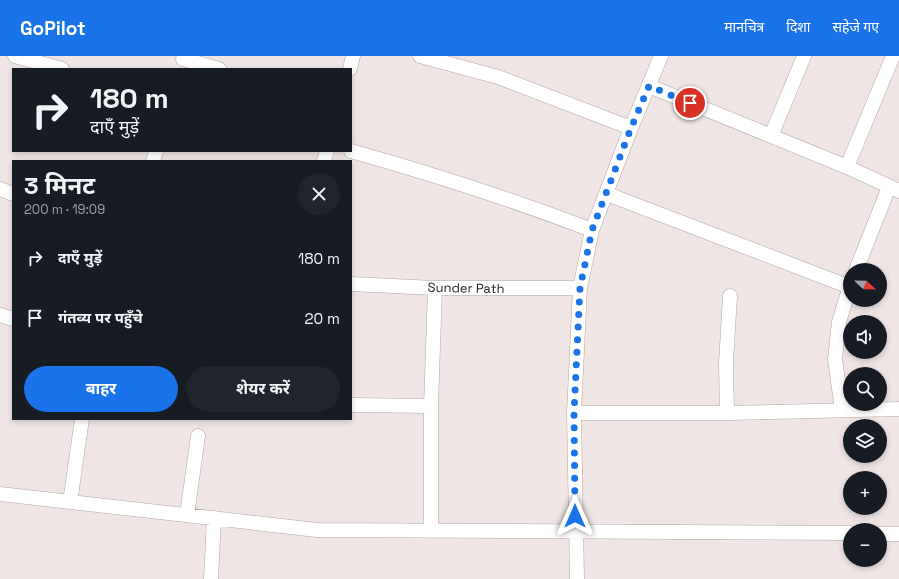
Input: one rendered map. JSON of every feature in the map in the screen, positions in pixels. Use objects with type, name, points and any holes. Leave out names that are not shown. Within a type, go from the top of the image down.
[{"type":"street","points":[[15,56],[58,68]]},
{"type":"street","points":[[350,68],[353,56]]},
{"type":"street","points":[[420,56],[498,77],[631,128]]},
{"type":"street","points":[[577,579],[574,413],[580,288],[592,230],[631,128],[661,56]]},
{"type":"street","points":[[771,136],[804,56]]},
{"type":"street","points":[[847,167],[892,56]]},
{"type":"street","points":[[183,61],[214,68]]},
{"type":"street","points":[[649,86],[847,167],[894,189],[859,263]]},
{"type":"street","points":[[352,150],[513,200],[592,230]]},
{"type":"street","points":[[0,189],[12,194]]},
{"type":"street","points":[[607,194],[843,284]]},
{"type":"street","name":"Sunder Path","points":[[352,284],[435,288],[580,288]]},
{"type":"street","points":[[431,531],[431,406],[435,288]]},
{"type":"street","points":[[727,413],[726,363],[730,296]]},
{"type":"street","points":[[842,410],[835,359],[839,322],[844,307]]},
{"type":"street","points":[[0,315],[12,319]]},
{"type":"street","points":[[352,405],[431,406]]},
{"type":"street","points":[[574,413],[727,413],[899,409]]},
{"type":"street","points":[[70,502],[82,420]]},
{"type":"street","points":[[186,515],[198,436]]},
{"type":"street","points":[[0,494],[317,530],[843,533]]},
{"type":"street","points":[[211,579],[214,518]]},
{"type":"street","points":[[887,534],[899,534]]},
{"type":"route","points":[[575,516],[574,413],[580,288],[592,230],[631,128],[649,86],[690,103]]}]
